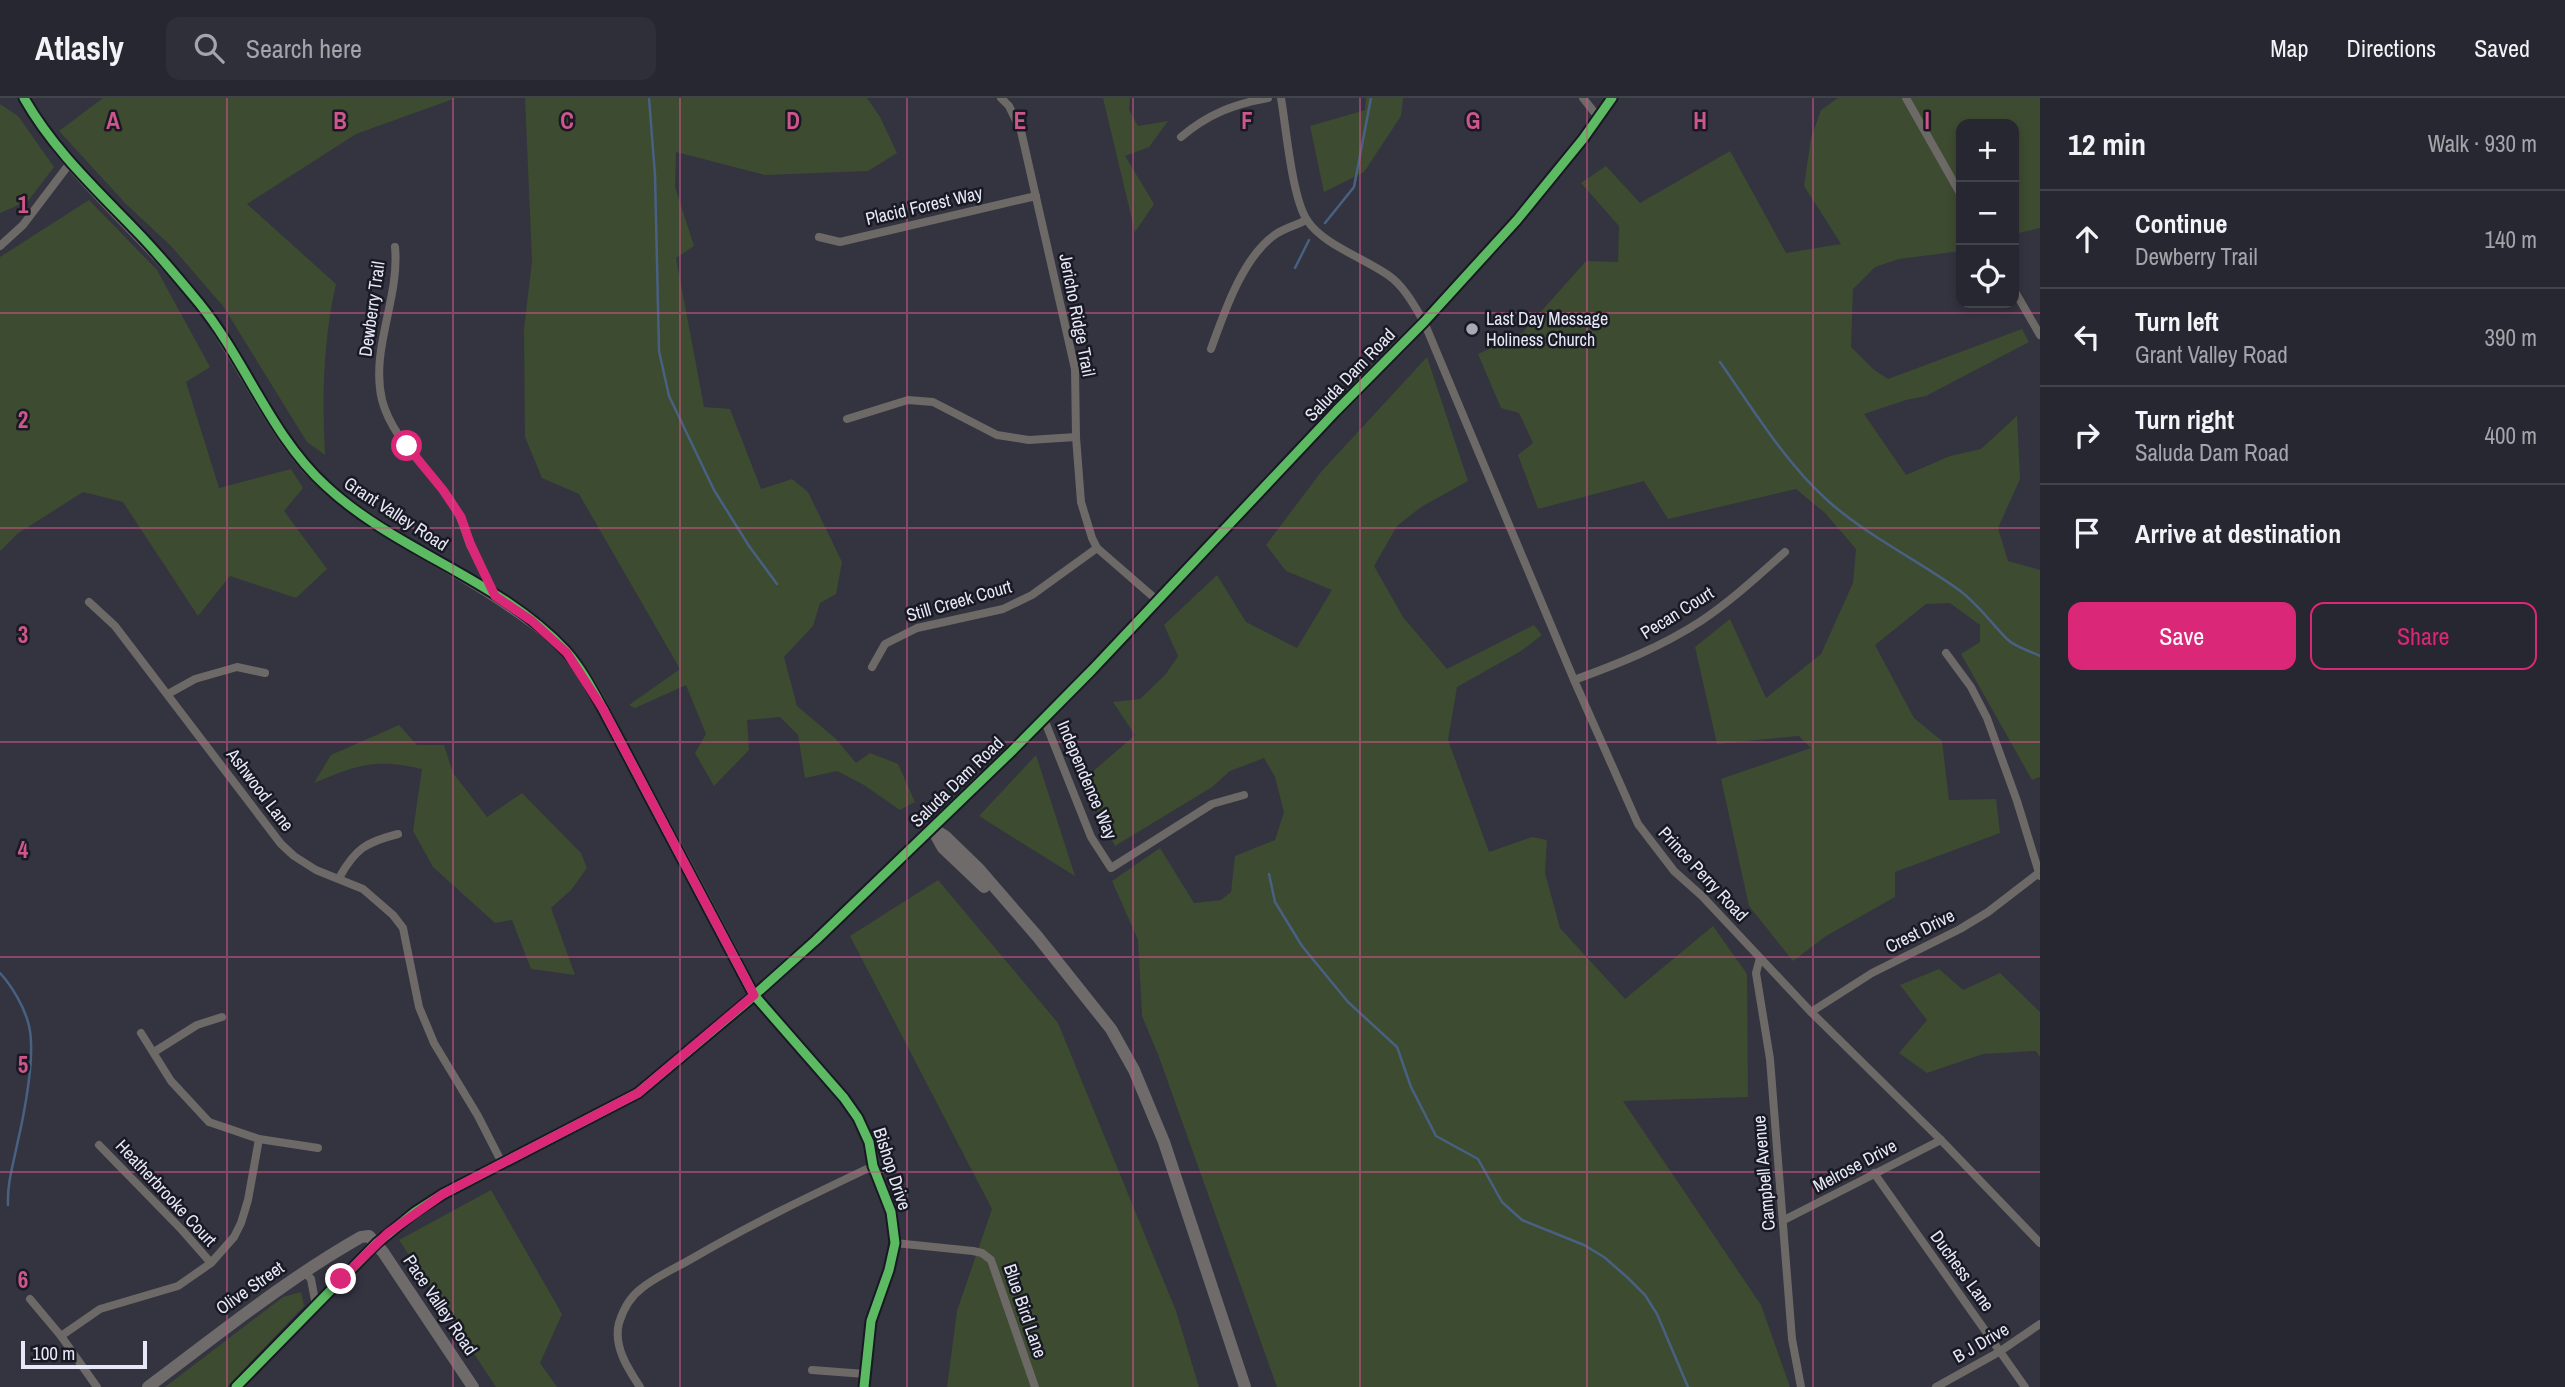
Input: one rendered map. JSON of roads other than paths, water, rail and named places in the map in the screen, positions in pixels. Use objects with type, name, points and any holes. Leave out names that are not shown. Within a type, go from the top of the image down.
[{"type":"street","name":"Grant Valley Road","points":[[24,98],[38,124],[70,163],[159,256],[200,304],[283,434],[326,486],[378,525],[495,596],[554,639],[576,663],[754,995]]},
{"type":"street","name":"Jericho Ridge Trail","points":[[1001,98],[1009,106],[1021,131],[1075,369],[1076,438],[1081,502],[1092,538],[1097,548],[1158,601]]},
{"type":"street","points":[[1181,137],[1216,112],[1268,98]]},
{"type":"street","points":[[1211,348],[1232,296],[1258,252],[1275,235],[1307,220],[1297,192],[1281,98]]},
{"type":"street","points":[[1583,98],[1598,117]]},
{"type":"street","name":"Saluda Dam Road","points":[[236,1387],[377,1243],[415,1212],[502,1163],[638,1093],[816,940],[1044,719],[1424,322],[1517,220],[1612,98]]},
{"type":"street","points":[[1906,98],[1956,186]]},
{"type":"street","points":[[0,246],[23,225],[70,163]]},
{"type":"street","name":"Placid Forest Way","points":[[818,237],[840,242],[1036,196]]},
{"type":"street","name":"Prince Perry Road","points":[[1307,220],[1329,240],[1390,276],[1403,289],[1424,322],[1574,680],[1638,824],[1674,871],[1702,896],[1811,1012],[1941,1140],[2040,1244]]},
{"type":"street","name":"Dewberry Trail","points":[[395,247],[397,267],[394,290],[382,343],[382,399],[390,424],[461,517],[495,596]]},
{"type":"street","points":[[2019,299],[2040,335]]},
{"type":"street","points":[[846,419],[908,400],[933,402],[997,435],[1029,440],[1076,438]]},
{"type":"street","name":"Still Creek Court","points":[[872,667],[885,644],[917,628],[1003,609],[1032,595],[1097,548]]},
{"type":"street","name":"Pecan Court","points":[[1574,680],[1623,662],[1703,620],[1785,552]]},
{"type":"street","name":"Ashwood Lane","points":[[89,603],[115,626],[281,844],[316,870],[339,878],[376,899],[403,928],[419,1007],[434,1043],[478,1116],[502,1163]]},
{"type":"street","points":[[1946,653],[1971,688],[1987,718],[2018,801],[2040,874]]},
{"type":"street","points":[[168,694],[195,679],[237,667],[265,673]]},
{"type":"street","name":"Independence Way","points":[[1044,719],[1091,837],[1111,867],[1212,804],[1244,795]]},
{"type":"street","points":[[932,828],[943,848],[985,888],[1007,904],[1037,936],[1111,1029],[1133,1070],[1164,1142],[1245,1387]]},
{"type":"street","points":[[339,878],[350,858],[365,844],[398,834]]},
{"type":"street","name":"Crest Drive","points":[[1811,1012],[1872,973],[1960,929],[2040,874]]},
{"type":"street","name":"Campbell Avenue","points":[[1760,958],[1756,973],[1770,1059],[1792,1339],[1801,1387]]},
{"type":"street","name":"Bishop Drive","points":[[754,995],[822,1071],[858,1118],[891,1212],[895,1243],[871,1321],[864,1387]]},
{"type":"street","points":[[154,1052],[197,1025],[222,1017]]},
{"type":"street","points":[[141,1032],[171,1081],[209,1122],[259,1139],[318,1149]]},
{"type":"street","points":[[61,1336],[100,1309],[178,1286],[211,1264],[234,1237],[241,1223],[259,1139]]},
{"type":"street","name":"Melrose Drive","points":[[1784,1220],[1941,1140]]},
{"type":"street","name":"Heatherbrooke Court","points":[[99,1145],[183,1230],[211,1264]]},
{"type":"street","name":"Bishop Drive","points":[[640,1387],[627,1367],[620,1348],[618,1331],[627,1305],[640,1289],[736,1234],[873,1166]]},
{"type":"street","name":"Duchess Lane","points":[[1874,1173],[2025,1387]]},
{"type":"street","name":"Olive Street","points":[[148,1387],[225,1327],[304,1271],[361,1237],[369,1236],[377,1243]]},
{"type":"street","name":"Pace Valley Road","points":[[377,1243],[472,1387]]},
{"type":"street","name":"Blue Bird Lane","points":[[895,1243],[973,1251],[982,1253],[991,1260],[1035,1387]]},
{"type":"street","points":[[304,1271],[311,1279],[316,1306]]},
{"type":"street","points":[[30,1299],[61,1336],[97,1387]]},
{"type":"street","name":"B J Drive","points":[[1936,1387],[1999,1352],[2040,1324]]},
{"type":"street","points":[[811,1370],[865,1374]]},
{"type":"waterway","points":[[649,98],[655,175],[659,351],[669,396],[714,490],[749,546],[777,584]]},
{"type":"waterway","points":[[1325,223],[1354,187],[1371,98]]},
{"type":"waterway","points":[[1295,268],[1309,240]]},
{"type":"waterway","points":[[1720,362],[1783,452],[1827,500],[1858,525],[1959,590],[2010,642],[2040,656]]},
{"type":"waterway","points":[[1269,874],[1275,902],[1302,946],[1348,1002],[1397,1047],[1411,1087],[1436,1136],[1478,1159],[1502,1202],[1522,1220],[1584,1245],[1604,1257],[1628,1278],[1645,1295],[1657,1314],[1688,1387]]},
{"type":"waterway","points":[[0,973],[21,1005],[31,1038],[28,1085],[9,1182],[8,1205]]},
{"type":"place","name":"Last Day Message Holiness Church","points":[[1472,329]]}]
